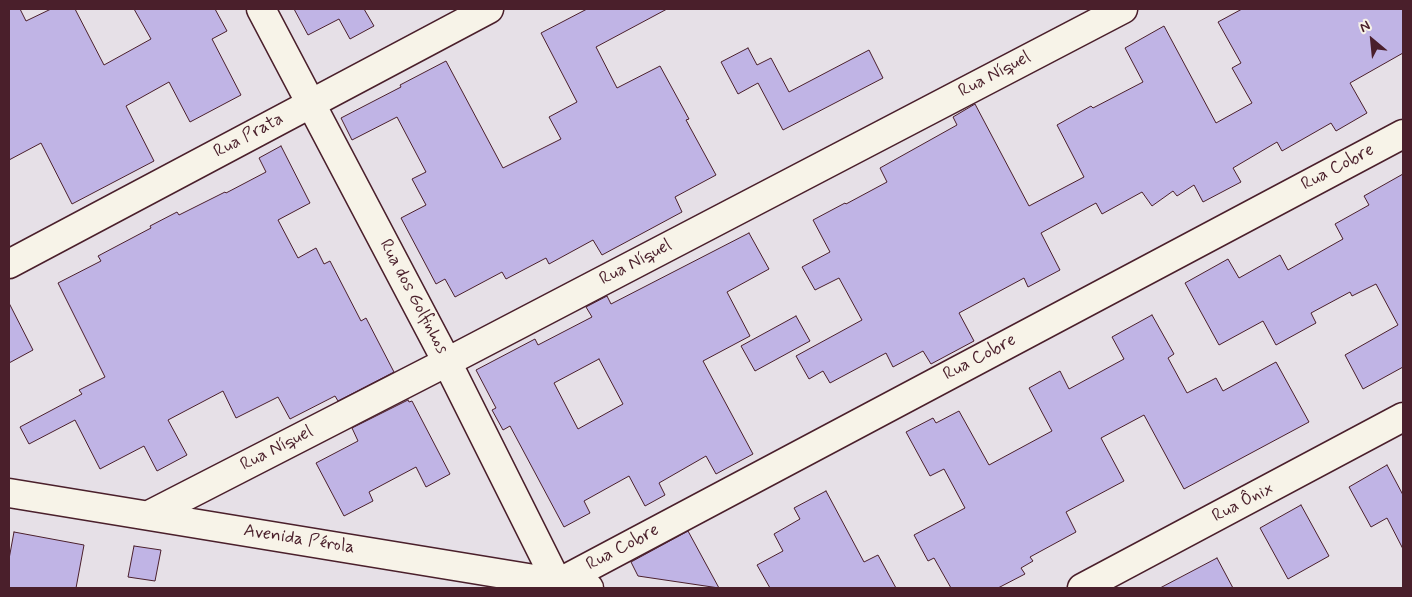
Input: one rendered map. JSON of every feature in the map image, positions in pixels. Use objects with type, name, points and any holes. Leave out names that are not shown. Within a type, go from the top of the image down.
[{"type":"street","name":"Rua dos Golfinhos","points":[[261,9],[447,362],[559,586]]},
{"type":"street","name":"Rua Prata","points":[[9,264],[489,9]]},
{"type":"street","name":"Rua Níquel","points":[[149,515],[447,362],[1123,9]]},
{"type":"street","name":"Rua Cobre","points":[[559,586],[1403,134]]},
{"type":"street","name":"Rua Ônix","points":[[1082,588],[1403,417]]},
{"type":"street","name":"Avenida Pérola","points":[[9,494],[149,515],[559,586],[589,588]]},
{"type":"building","points":[[9,9],[20,9],[26,21],[51,9],[75,9],[104,65],[151,39],[134,9],[215,9],[227,31],[212,39],[241,95],[190,122],[169,82],[126,106],[154,161],[72,204],[41,143],[9,160]]},
{"type":"building","points":[[294,9],[364,9],[374,26],[350,39],[339,19],[308,35]]},
{"type":"building","points":[[587,9],[667,9],[596,47],[617,88],[660,66],[689,119],[686,120],[716,175],[675,197],[682,212],[602,255],[593,240],[549,264],[546,258],[506,279],[502,272],[455,297],[445,279],[436,284],[401,218],[426,205],[412,179],[426,172],[397,117],[352,140],[341,118],[446,61],[503,168],[561,139],[549,117],[577,102],[541,33]]},
{"type":"building","points":[[1242,9],[1403,9],[1403,53],[1350,83],[1367,113],[1336,131],[1331,123],[1282,151],[1277,142],[1233,168],[1241,182],[1203,202],[1194,185],[1177,196],[1173,191],[1152,206],[1142,192],[1102,214],[1096,203],[1041,233],[1060,270],[1028,287],[1024,278],[959,313],[974,341],[931,364],[923,351],[893,367],[886,353],[830,383],[823,371],[809,379],[796,356],[862,320],[839,278],[815,290],[802,267],[830,252],[813,220],[887,182],[880,168],[957,125],[953,117],[975,104],[1029,206],[1084,177],[1057,125],[1091,106],[1093,108],[1143,82],[1125,48],[1164,26],[1216,123],[1252,103],[1232,68],[1241,63],[1218,22]]},
{"type":"building","points":[[748,48],[757,65],[771,58],[789,92],[869,50],[883,78],[783,130],[758,83],[738,94],[721,62]]},
{"type":"building","points":[[281,146],[310,203],[278,220],[298,258],[316,248],[324,264],[330,261],[361,321],[366,318],[394,372],[338,401],[335,396],[290,419],[278,397],[236,418],[223,391],[168,420],[187,455],[157,471],[144,446],[100,469],[75,420],[29,444],[20,427],[82,394],[79,390],[105,377],[58,283],[101,261],[98,256],[151,228],[150,226],[177,212],[179,215],[266,172],[259,158]]},
{"type":"building","points":[[1403,174],[1403,367],[1363,389],[1345,355],[1398,325],[1376,284],[1352,296],[1350,292],[1311,313],[1316,323],[1276,345],[1263,321],[1219,345],[1185,283],[1228,259],[1239,278],[1280,255],[1288,270],[1343,239],[1335,224],[1369,205],[1364,196]]},
{"type":"building","points":[[749,233],[769,269],[727,292],[750,336],[703,361],[753,454],[716,474],[706,456],[659,483],[665,495],[645,506],[629,476],[584,501],[590,513],[564,527],[510,426],[503,430],[492,410],[496,408],[476,370],[535,339],[538,345],[592,317],[586,307],[607,296],[611,304]],"holes":[[[599,359],[623,404],[578,429],[554,383]]]},
{"type":"building","points":[[9,303],[33,350],[9,363]]},
{"type":"building","points":[[1152,315],[1174,354],[1168,358],[1187,393],[1216,378],[1223,391],[1276,362],[1309,422],[1184,489],[1144,415],[1101,438],[1124,481],[1066,512],[1076,532],[1030,557],[1033,561],[1021,568],[1025,574],[998,588],[951,588],[934,558],[928,561],[914,535],[965,508],[944,469],[930,476],[906,432],[933,418],[936,423],[959,411],[989,465],[1052,431],[1029,388],[1060,371],[1069,389],[1124,359],[1112,337]]},
{"type":"building","points":[[796,316],[810,341],[755,371],[741,346]]},
{"type":"building","points":[[408,400],[409,402],[412,401],[450,474],[426,487],[416,467],[369,492],[373,501],[344,516],[316,463],[358,441],[352,428]]},
{"type":"building","points":[[1387,465],[1403,495],[1403,549],[1387,518],[1371,527],[1349,487]]},
{"type":"building","points":[[826,491],[864,562],[878,555],[896,588],[770,588],[757,565],[783,551],[774,534],[800,519],[794,508]]},
{"type":"building","points":[[1301,505],[1329,556],[1288,579],[1260,528]]},
{"type":"building","points":[[688,531],[719,588],[638,576],[631,562]]},
{"type":"building","points":[[14,532],[84,545],[76,588],[9,588],[9,559]]},
{"type":"building","points":[[134,546],[161,550],[155,581],[128,577]]},
{"type":"building","points":[[1217,558],[1233,588],[1160,588]]}]
